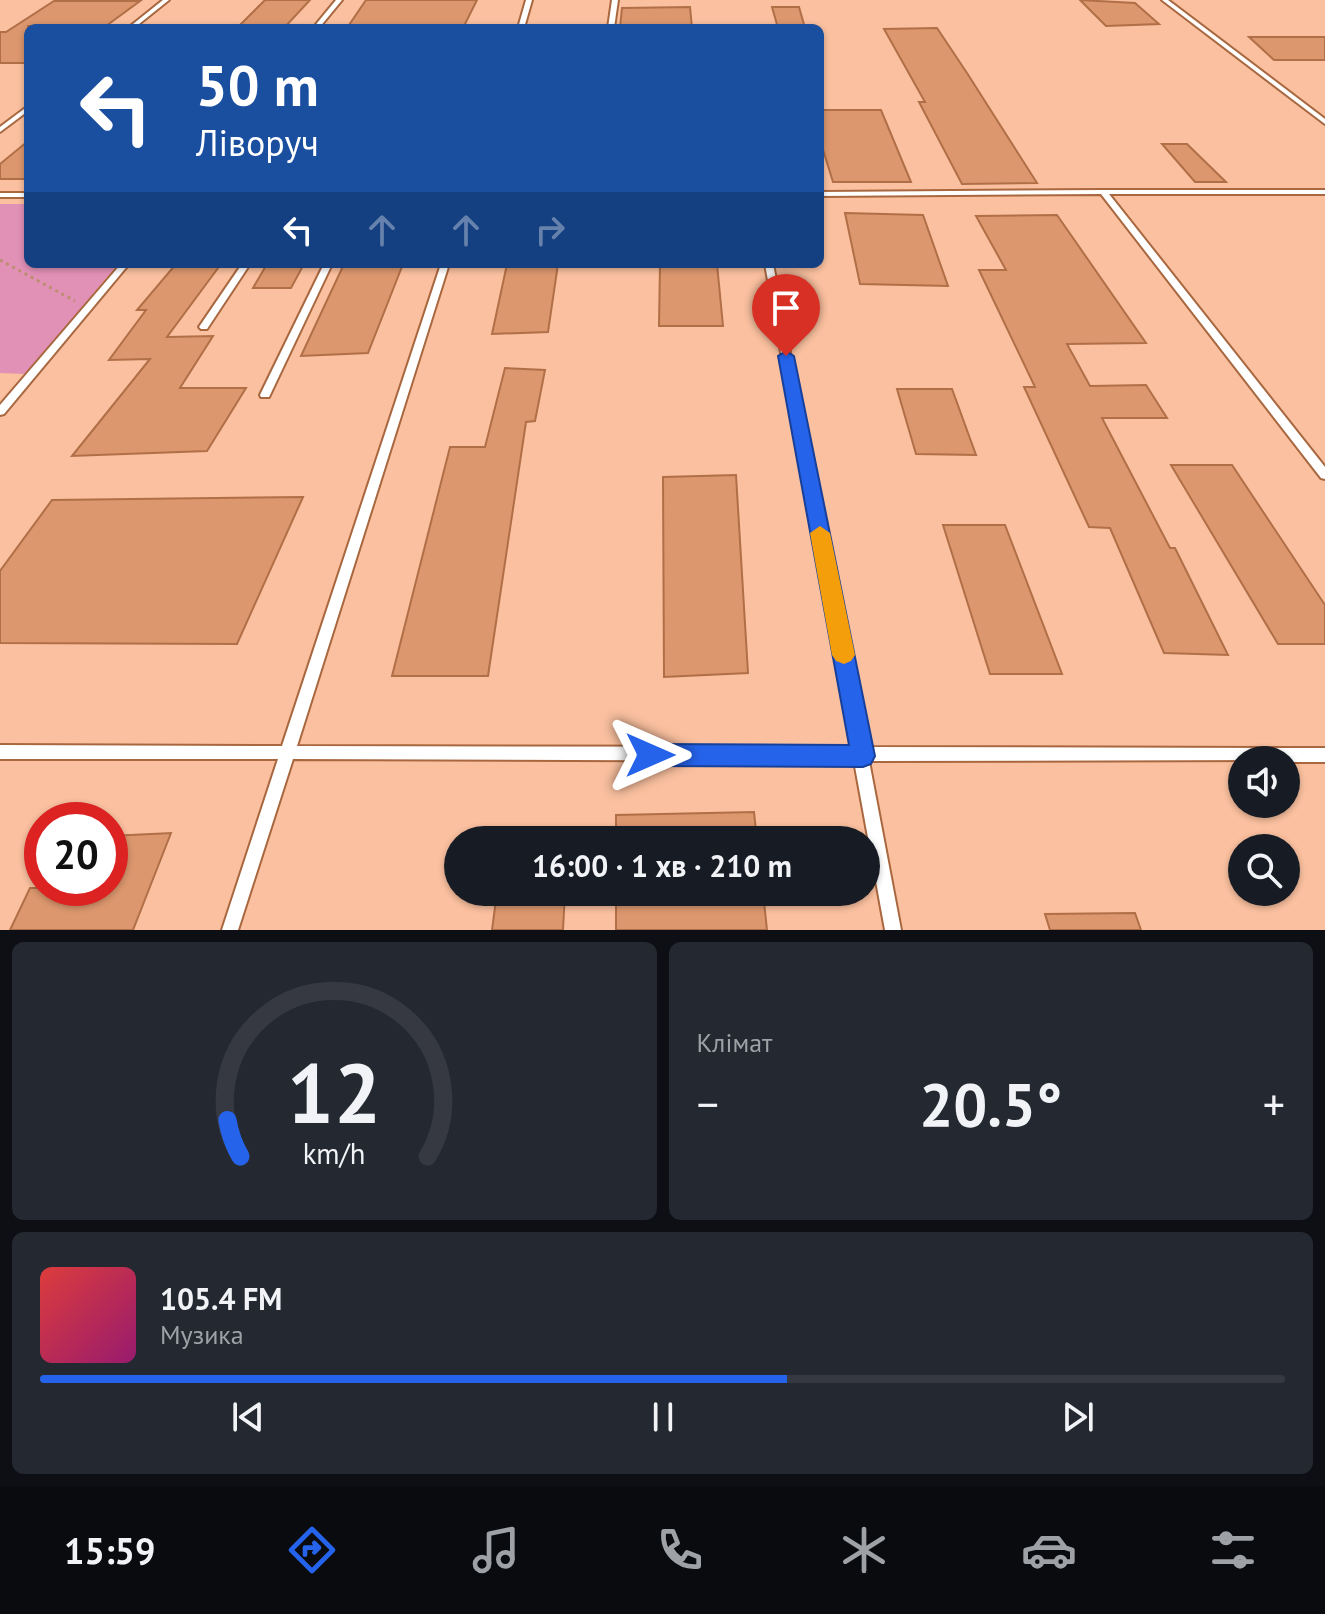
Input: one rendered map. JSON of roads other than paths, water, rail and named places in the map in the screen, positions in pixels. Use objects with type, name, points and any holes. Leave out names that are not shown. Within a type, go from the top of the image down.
[{"type":"lane","points":[[136,24],[166,0]]},
{"type":"lane","points":[[319,24],[339,0]]},
{"type":"lane","points":[[522,24],[529,0]]},
{"type":"lane","points":[[612,24],[615,0]]},
{"type":"lane","points":[[1165,0],[1325,122]]},
{"type":"lane","points":[[0,130],[24,111]]},
{"type":"lane","points":[[1103,192],[1325,475]]},
{"type":"lane","points":[[824,194],[1325,192]]},
{"type":"lane","points":[[0,195],[24,195]]},
{"type":"lane","points":[[0,412],[122,268]]},
{"type":"lane","points":[[204,327],[243,268]]},
{"type":"lane","points":[[265,395],[326,268]]},
{"type":"lane","points":[[230,930],[444,268]]},
{"type":"lane","points":[[770,268],[893,930]]},
{"type":"lane","points":[[0,752],[1325,755]]}]
